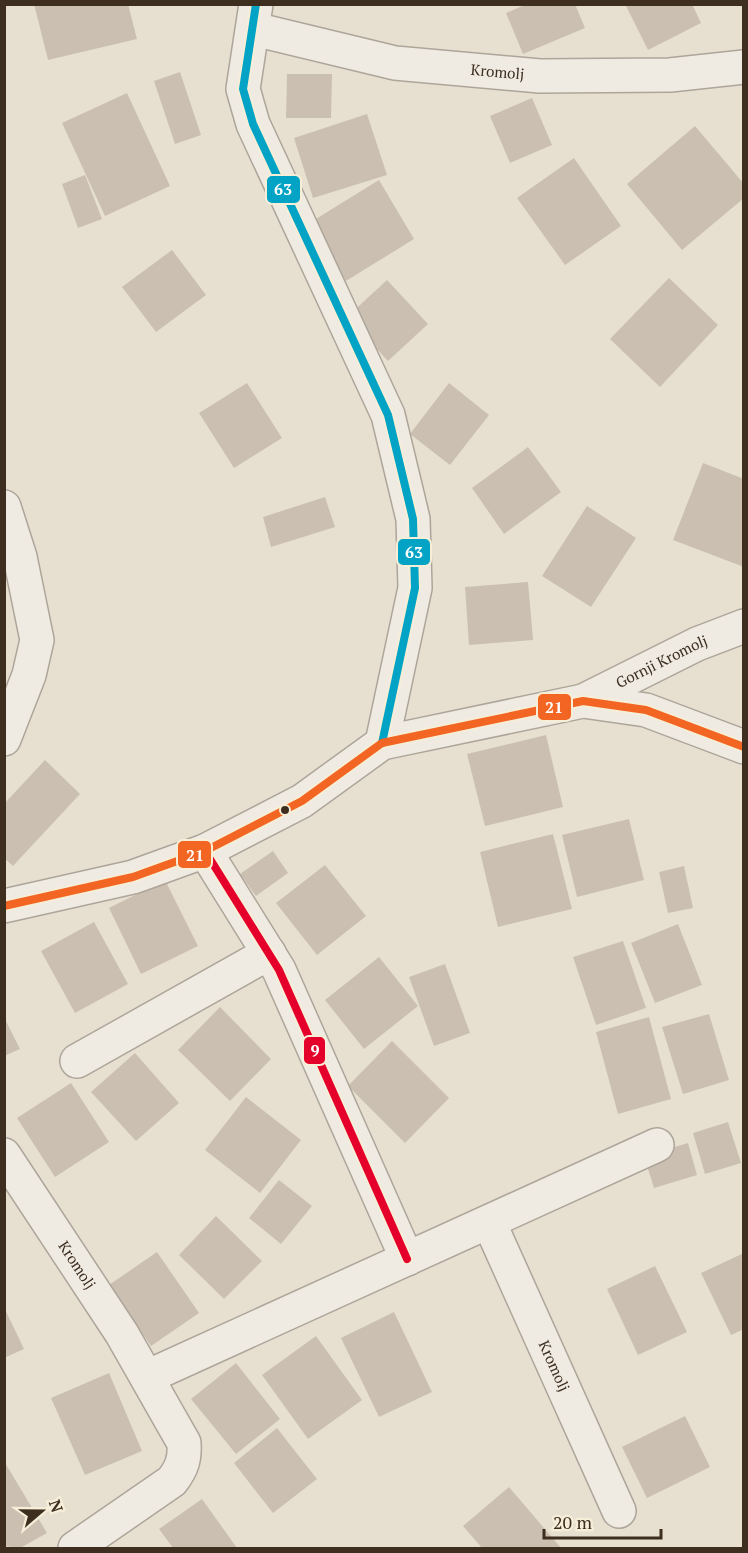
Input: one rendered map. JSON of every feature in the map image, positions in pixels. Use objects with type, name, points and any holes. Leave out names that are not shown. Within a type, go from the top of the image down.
[{"type":"street","name":"Kromolj","points":[[382,743],[415,588],[413,519],[388,415],[253,124],[243,89],[255,17],[395,63],[540,76],[670,75],[744,67]]},
{"type":"street","points":[[4,507],[20,557],[37,640],[29,675],[4,739]]},
{"type":"street","name":"Gornji Kromolj","points":[[583,701],[697,644],[744,626]]},
{"type":"street","points":[[4,906],[133,877],[205,851],[302,801],[382,743],[583,701],[646,710],[744,747]]},
{"type":"street","points":[[205,851],[269,953],[407,1259]]},
{"type":"street","points":[[77,1061],[269,953]]},
{"type":"street","points":[[147,1377],[657,1145]]},
{"type":"street","name":"Kromolj","points":[[4,1155],[122,1334],[184,1443],[181,1470],[172,1481],[75,1548]]},
{"type":"street","name":"Kromolj","points":[[489,1222],[619,1511]]},
{"type":"building","points":[[34,4],[128,4],[137,39],[48,60]]},
{"type":"building","points":[[527,4],[575,4],[585,28],[523,54],[506,13]]},
{"type":"building","points":[[625,4],[692,4],[701,23],[648,50]]},
{"type":"building","points":[[180,72],[201,135],[175,144],[154,81]]},
{"type":"building","points":[[287,74],[332,74],[331,118],[286,118]]},
{"type":"building","points":[[127,93],[170,186],[105,216],[62,123]]},
{"type":"building","points":[[532,98],[552,145],[510,163],[490,116]]},
{"type":"building","points":[[367,114],[387,175],[313,198],[294,138]]},
{"type":"building","points":[[695,126],[744,184],[744,198],[682,250],[627,184]]},
{"type":"building","points":[[574,158],[621,226],[565,265],[517,198]]},
{"type":"building","points":[[85,175],[102,219],[78,228],[62,184]]},
{"type":"building","points":[[379,180],[414,239],[346,281],[311,222]]},
{"type":"building","points":[[172,250],[206,295],[156,332],[122,287]]},
{"type":"building","points":[[669,278],[718,325],[660,387],[610,339]]},
{"type":"building","points":[[387,280],[428,324],[388,361],[347,317]]},
{"type":"building","points":[[247,383],[282,438],[234,468],[199,413]]},
{"type":"building","points":[[449,383],[489,415],[450,465],[410,434]]},
{"type":"building","points":[[528,447],[561,492],[504,534],[472,488]]},
{"type":"building","points":[[703,463],[744,479],[744,567],[673,540]]},
{"type":"building","points":[[325,497],[335,527],[271,547],[263,517]]},
{"type":"building","points":[[587,506],[636,538],[591,607],[542,576]]},
{"type":"building","points":[[528,582],[533,640],[469,645],[465,587]]},
{"type":"building","points":[[546,735],[563,807],[485,826],[467,754]]},
{"type":"building","points":[[45,760],[80,794],[13,866],[4,858],[4,804]]},
{"type":"building","points":[[629,819],[644,880],[577,897],[562,835]]},
{"type":"building","points":[[553,834],[572,909],[498,927],[480,852]]},
{"type":"building","points":[[273,851],[288,873],[256,896],[240,874]]},
{"type":"building","points":[[325,865],[366,916],[317,955],[276,903]]},
{"type":"building","points":[[684,866],[693,908],[668,913],[659,872]]},
{"type":"building","points":[[165,880],[198,946],[141,974],[109,908]]},
{"type":"building","points":[[94,922],[128,984],[75,1013],[41,951]]},
{"type":"building","points":[[678,924],[702,985],[655,1003],[631,943]]},
{"type":"building","points":[[623,941],[646,1008],[596,1025],[573,957]]},
{"type":"building","points":[[379,957],[418,1006],[364,1049],[325,1000]]},
{"type":"building","points":[[445,964],[470,1033],[434,1046],[409,977]]},
{"type":"building","points":[[220,1007],[271,1059],[230,1101],[178,1050]]},
{"type":"building","points":[[709,1014],[729,1080],[683,1094],[662,1027]]},
{"type":"building","points":[[4,1017],[20,1049],[4,1056]]},
{"type":"building","points":[[649,1017],[671,1099],[618,1114],[596,1032]]},
{"type":"building","points":[[392,1041],[449,1098],[405,1143],[348,1086]]},
{"type":"building","points":[[135,1053],[179,1103],[136,1141],[91,1092]]},
{"type":"building","points":[[71,1083],[109,1142],[55,1177],[17,1118]]},
{"type":"building","points":[[246,1097],[301,1140],[260,1193],[205,1150]]},
{"type":"building","points":[[728,1122],[741,1163],[705,1174],[693,1133]]},
{"type":"building","points":[[688,1143],[697,1175],[654,1188],[644,1156]]},
{"type":"building","points":[[279,1180],[312,1206],[281,1244],[249,1218]]},
{"type":"building","points":[[216,1216],[262,1261],[224,1299],[179,1255]]},
{"type":"building","points":[[157,1252],[199,1313],[151,1346],[109,1285]]},
{"type":"building","points":[[744,1253],[744,1329],[731,1335],[701,1273]]},
{"type":"building","points":[[655,1266],[687,1332],[638,1355],[607,1289]]},
{"type":"building","points":[[4,1307],[24,1349],[4,1358]]},
{"type":"building","points":[[394,1312],[432,1392],[379,1417],[341,1338]]},
{"type":"building","points":[[316,1336],[362,1400],[308,1439],[262,1375]]},
{"type":"building","points":[[236,1363],[280,1419],[236,1454],[191,1399]]},
{"type":"building","points":[[109,1373],[142,1451],[85,1475],[51,1398]]},
{"type":"building","points":[[685,1416],[710,1467],[647,1498],[622,1447]]},
{"type":"building","points":[[277,1428],[317,1479],[273,1513],[234,1463]]},
{"type":"building","points":[[4,1461],[47,1533],[20,1548],[4,1546]]},
{"type":"building","points":[[509,1487],[561,1548],[482,1548],[463,1526]]},
{"type":"building","points":[[202,1499],[237,1548],[173,1548],[159,1529]]},
{"type":"transit line","name":"63","points":[[256,4],[243,89],[253,124],[388,415],[413,519],[415,588],[382,743]]},
{"type":"transit line","name":"21","points":[[4,906],[133,877],[205,851],[302,801],[382,743],[583,701],[646,710],[744,747]]},
{"type":"transit line","name":"9","points":[[205,851],[279,970],[407,1259]]}]
